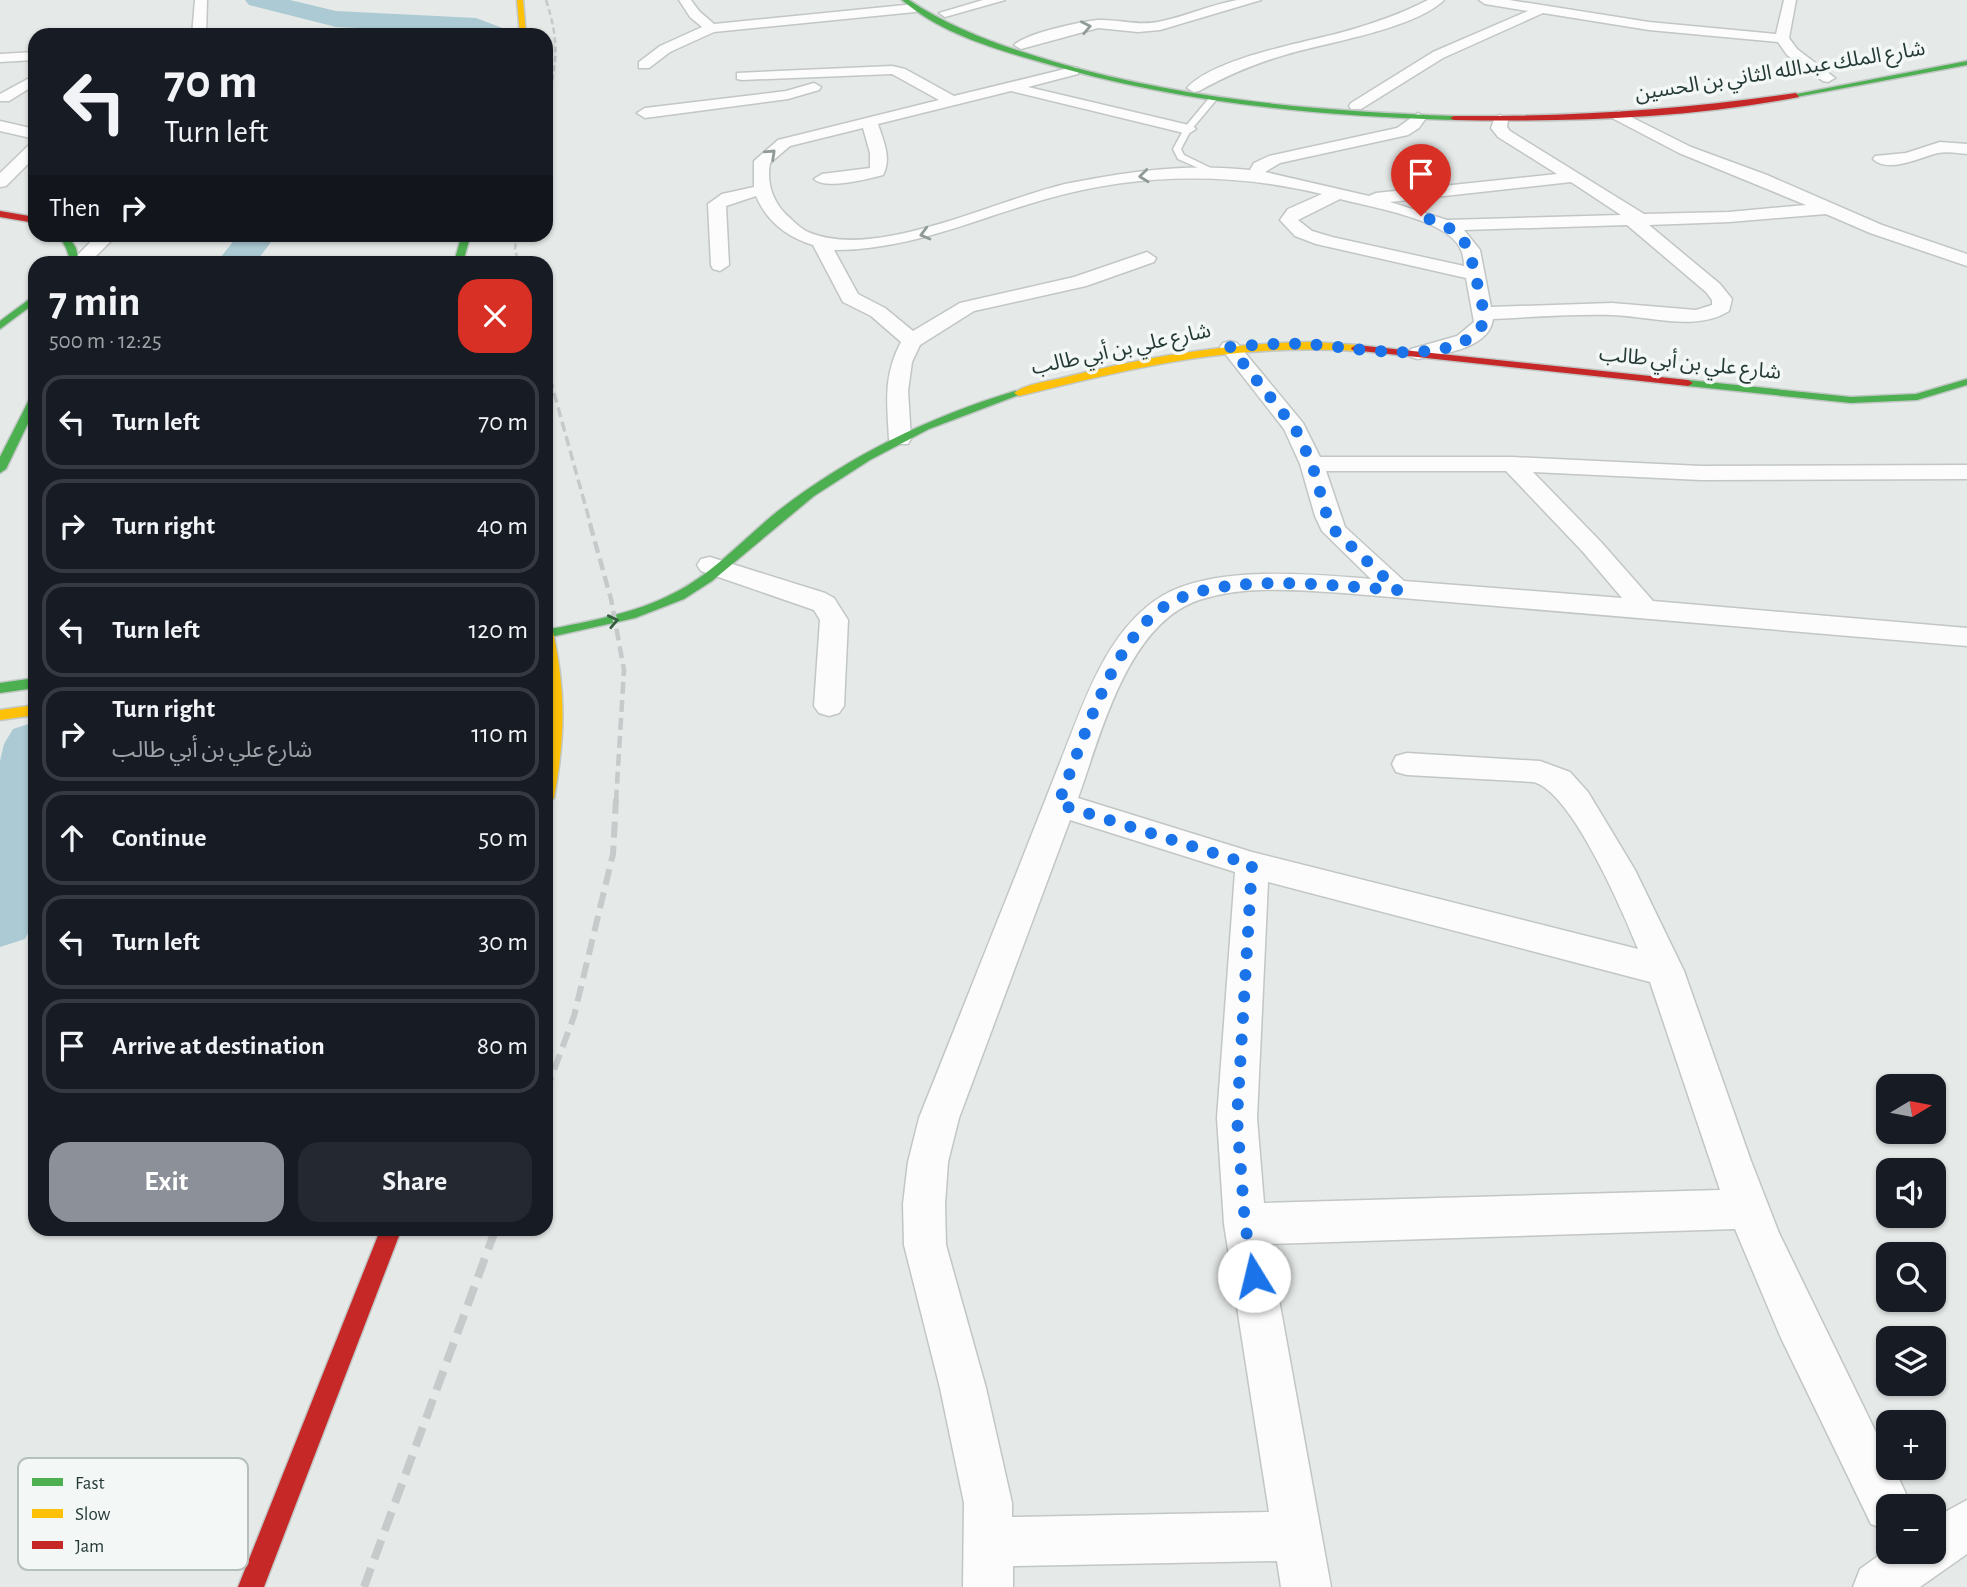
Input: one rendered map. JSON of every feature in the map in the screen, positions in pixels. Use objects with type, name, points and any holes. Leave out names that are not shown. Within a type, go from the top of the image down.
[{"type":"main road","points":[[520,0],[522,28]]},
{"type":"main road","name":"شارع الملك عبدالله الثاني بن الحسين","points":[[914,3],[1107,75],[1213,99],[1330,112],[1418,118],[1500,120],[1619,116],[1696,109],[1967,63]]},
{"type":"main road","name":"شارع الملك عبدالله الثاني بن الحسين","points":[[914,3],[981,40],[1073,71],[1356,106],[1445,111],[1575,110],[1692,100],[1967,53]]},
{"type":"main road","points":[[1796,84],[1812,90]]},
{"type":"main road","points":[[0,214],[28,219]]},
{"type":"main road","points":[[0,326],[28,304]]},
{"type":"main road","name":"شارع علي بن أبي طالب","points":[[553,632],[629,617],[662,606],[826,483],[900,439],[979,405],[1066,380],[1157,359],[1230,347],[1303,344],[1418,353],[1821,398],[1890,400],[1917,397],[1967,382]]},
{"type":"main road","points":[[0,469],[28,412]]},
{"type":"main road","name":"شارع علي بن أبي طالب","points":[[620,600],[668,587],[715,568]]},
{"type":"main road","points":[[553,662],[559,709],[553,761]]},
{"type":"main road","points":[[0,688],[28,684]]},
{"type":"main road","points":[[0,716],[28,711]]},
{"type":"main road","points":[[251,1587],[389,1236]]},
{"type":"street","points":[[199,28],[201,0]]},
{"type":"street","points":[[685,0],[694,14],[711,28]]},
{"type":"street","points":[[945,13],[999,0]]},
{"type":"street","points":[[1204,0],[1221,7]]},
{"type":"street","points":[[1021,45],[1046,36],[1098,24],[1138,28],[1160,26],[1221,7],[1255,0]]},
{"type":"street","points":[[1194,88],[1225,71],[1382,24],[1438,0]]},
{"type":"street","points":[[1485,0],[1602,20],[1782,38]]},
{"type":"street","points":[[1790,0],[1785,13],[1782,38],[1792,52],[1828,78]]},
{"type":"street","points":[[644,65],[665,49],[711,28],[914,3]]},
{"type":"street","points":[[1602,20],[1616,6]]},
{"type":"street","points":[[1356,106],[1438,55],[1542,9]]},
{"type":"street","points":[[0,58],[28,56]]},
{"type":"street","points":[[645,113],[800,93],[815,87],[835,71]]},
{"type":"street","points":[[742,76],[835,71],[900,72],[953,102]]},
{"type":"street","points":[[1073,71],[796,139],[774,149],[762,161],[762,190],[779,220],[797,233],[821,242],[844,245],[897,241],[932,233],[1015,203],[1070,188],[1142,177],[1212,172],[1255,176],[1337,194],[1446,225],[1774,215],[1829,208]]},
{"type":"street","points":[[2,98],[28,83]]},
{"type":"street","points":[[1011,87],[1188,129]]},
{"type":"street","points":[[2,98],[22,100]]},
{"type":"street","points":[[1619,116],[1685,150],[1761,179],[1876,229],[1967,260]]},
{"type":"street","points":[[1255,176],[1261,166],[1275,159],[1402,132],[1414,125],[1418,118]]},
{"type":"street","points":[[1484,313],[1612,309],[1696,316],[1723,307],[1722,299],[1713,288],[1638,221],[1504,134],[1499,128],[1500,120]]},
{"type":"street","points":[[822,179],[877,171],[880,167],[878,151],[869,121]]},
{"type":"street","points":[[0,126],[28,132]]},
{"type":"street","points":[[1881,159],[1908,158],[1940,147],[1967,149]]},
{"type":"street","points":[[0,182],[28,155]]},
{"type":"street","points":[[1361,200],[1574,177]]},
{"type":"street","points":[[720,264],[717,204],[728,198],[762,190]]},
{"type":"street","points":[[1337,194],[1294,213],[1289,220],[1294,228],[1305,235],[1328,242],[1475,274]]},
{"type":"street","points":[[1418,353],[1467,339],[1480,330],[1484,322],[1466,242],[1446,225]]},
{"type":"street","points":[[86,256],[101,242]]},
{"type":"street","points":[[821,242],[850,298],[878,312],[912,341]]},
{"type":"street","points":[[900,439],[897,391],[901,362],[912,341],[967,307],[1079,282],[1147,258]]},
{"type":"street","points":[[1230,347],[1295,428],[1312,464],[1327,516],[1335,531],[1398,590]]},
{"type":"street","points":[[1312,464],[1512,464],[1701,474],[1967,472]]},
{"type":"street","points":[[1512,464],[1644,607]]},
{"type":"street","points":[[715,568],[816,599],[832,612],[834,620],[829,706]]},
{"type":"street","points":[[1298,1536],[989,1564],[988,1503],[979,1455],[925,1245],[928,1162],[939,1118],[1104,689],[1119,659],[1139,630],[1158,610],[1188,594],[1219,587],[1302,584],[1644,607],[1967,637]]},
{"type":"street","points":[[1407,764],[1533,771],[1553,776],[1562,782],[1628,886],[1666,971],[1748,1209],[1820,1371],[1882,1494]]},
{"type":"street","points":[[1058,804],[1252,865],[1666,971]]},
{"type":"street","points":[[1252,865],[1237,1118],[1245,1224],[1306,1587]]},
{"type":"street","points":[[1245,1224],[1748,1209]]},
{"type":"street","points":[[1946,1539],[1967,1525]]},
{"type":"lane","points":[[1212,172],[1178,153],[1179,143],[1188,129],[1213,99]]},
{"type":"waterway","points":[[258,0],[336,19],[480,28]]},
{"type":"waterway","points":[[241,256],[252,242]]},
{"type":"waterway","points":[[0,919],[28,779]]},
{"type":"railway","points":[[546,0],[553,28]]},
{"type":"railway","points":[[553,29],[553,78]]},
{"type":"railway","points":[[516,242],[517,256]]},
{"type":"railway","points":[[553,389],[591,526]]},
{"type":"railway","points":[[590,524],[611,599],[624,670],[616,801]]},
{"type":"railway","points":[[553,1073],[574,1016],[613,854],[616,799]]},
{"type":"railway","points":[[364,1587],[493,1236]]},
{"type":"traffic: fast","points":[[905,0],[949,27],[981,40],[1030,57],[1134,85],[1186,95],[1293,109],[1454,118]]},
{"type":"traffic: fast","points":[[1796,95],[1967,63]]},
{"type":"traffic: fast","points":[[67,242],[73,256]]},
{"type":"traffic: fast","points":[[460,256],[464,242]]},
{"type":"traffic: fast","points":[[0,326],[28,304]]},
{"type":"traffic: fast","points":[[1688,383],[1851,400],[1917,397],[1967,382]]},
{"type":"traffic: fast","points":[[553,633],[630,615],[679,596],[707,578],[770,524],[837,474],[925,427],[1019,393]]},
{"type":"traffic: fast","points":[[0,469],[28,412]]},
{"type":"traffic: fast","points":[[0,688],[28,684]]},
{"type":"traffic: slow","points":[[520,0],[522,28]]},
{"type":"traffic: slow","points":[[1019,393],[1143,362],[1228,349],[1313,345],[1356,348]]},
{"type":"traffic: slow","points":[[553,666],[557,696],[553,759]]},
{"type":"traffic: slow","points":[[0,715],[28,711]]},
{"type":"traffic: jam","points":[[1454,118],[1626,115],[1796,95]]},
{"type":"traffic: jam","points":[[0,214],[28,219]]},
{"type":"traffic: jam","points":[[1356,348],[1688,383]]},
{"type":"traffic: jam","points":[[251,1587],[389,1236]]},
{"type":"route","points":[[1254,1276],[1245,1224],[1237,1118],[1252,865],[1058,804],[1104,689],[1119,659],[1139,630],[1158,610],[1188,594],[1219,587],[1302,584],[1398,590],[1335,531],[1327,516],[1312,464],[1295,428],[1230,347],[1303,344],[1418,353],[1448,347],[1467,339],[1480,330],[1484,322],[1471,250],[1458,233],[1446,225],[1421,216]]}]
